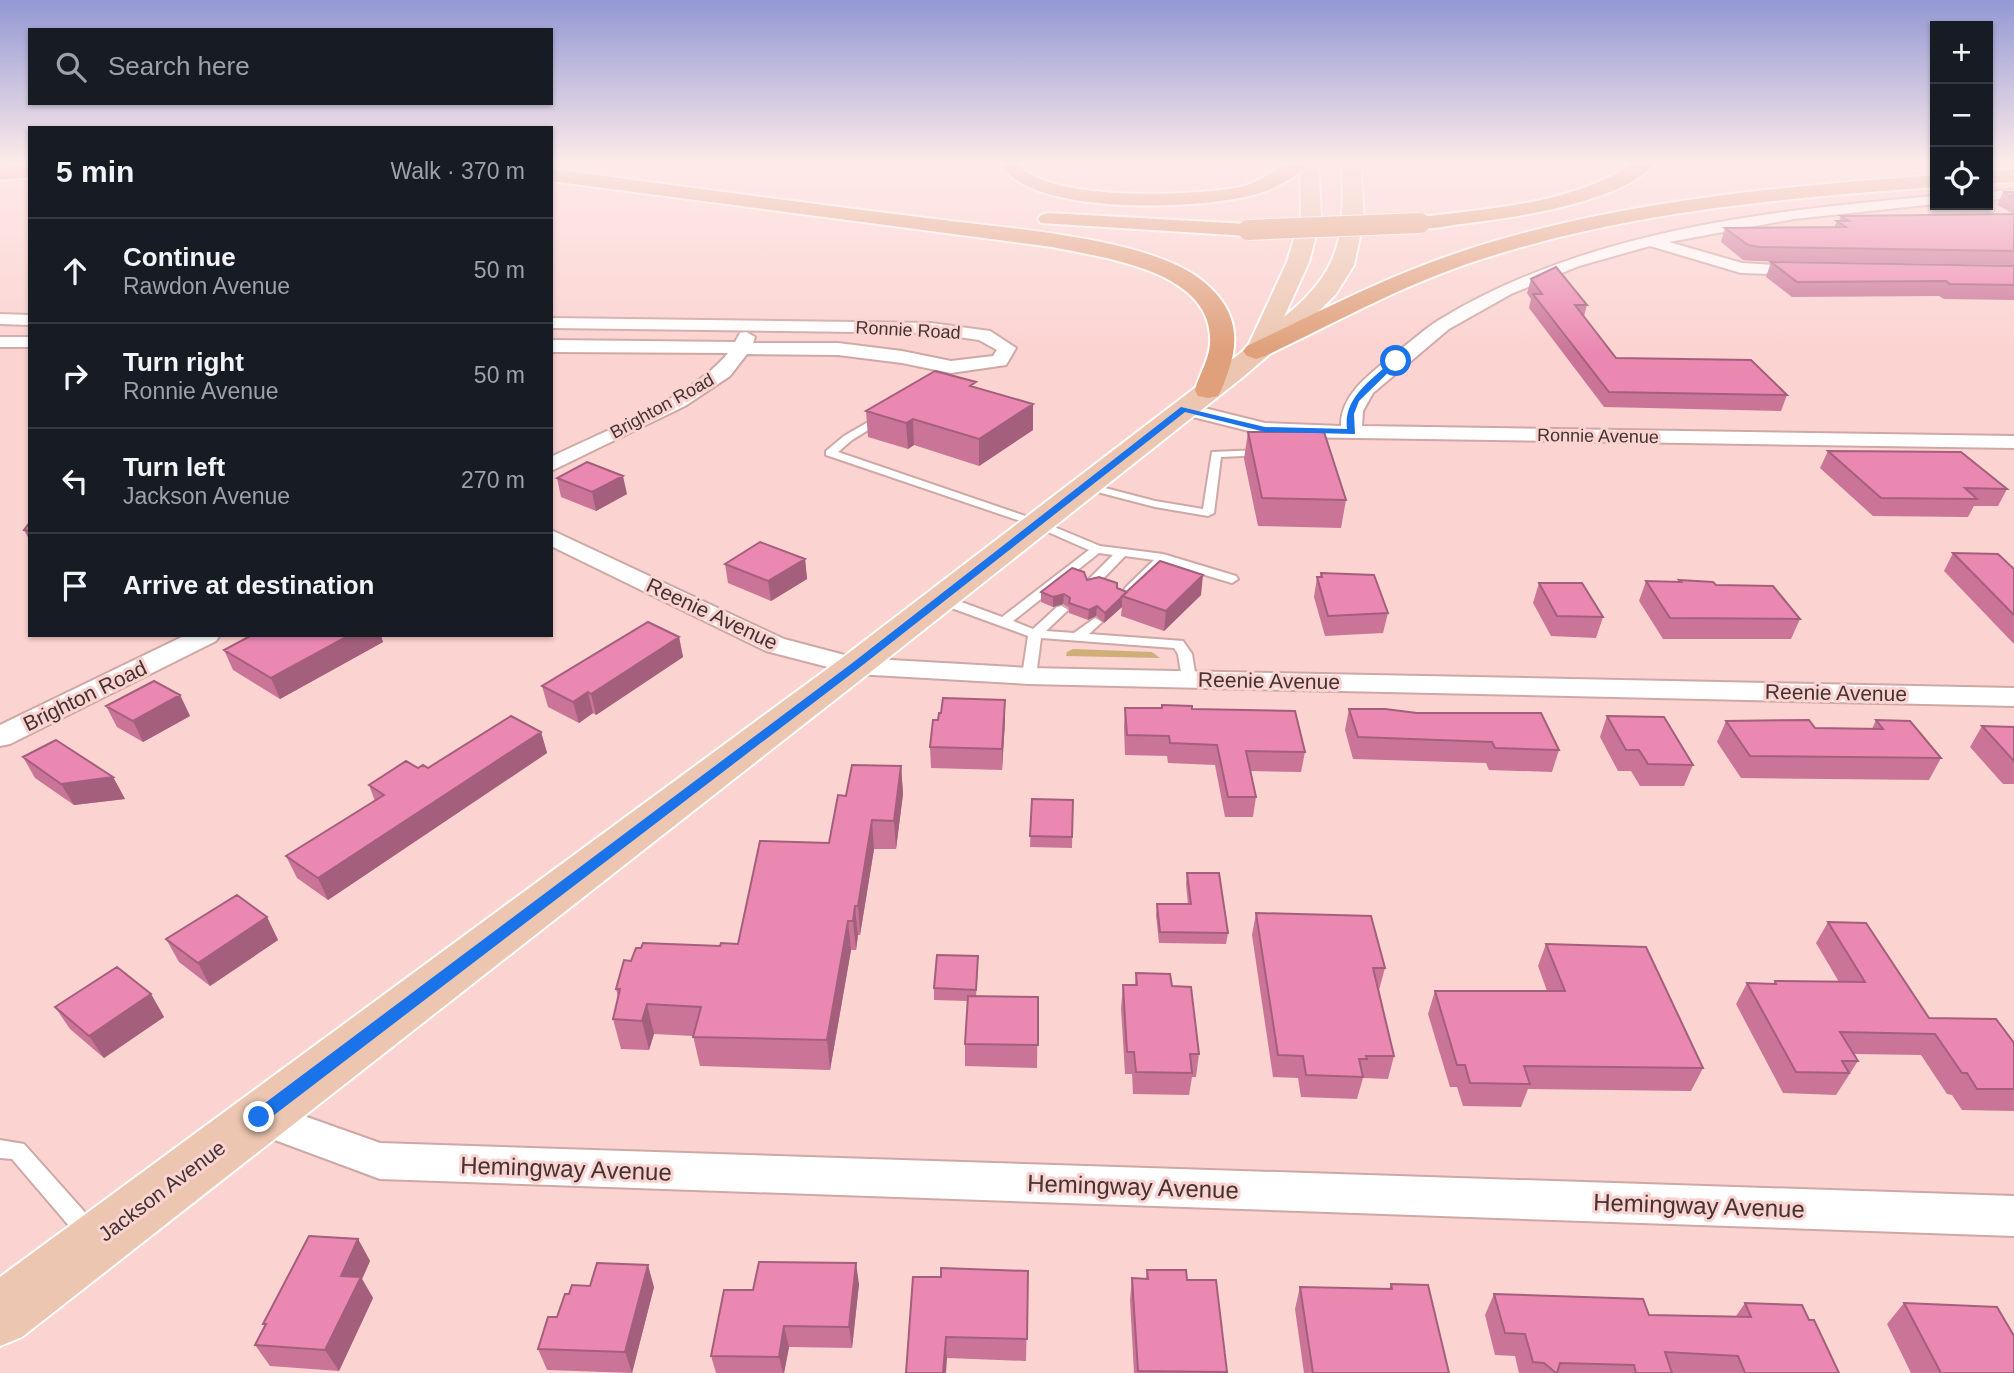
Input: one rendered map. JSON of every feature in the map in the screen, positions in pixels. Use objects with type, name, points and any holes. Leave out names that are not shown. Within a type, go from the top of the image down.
[{"type":"highway","points":[[935,225],[1052,241],[1120,254],[1168,270],[1204,292],[1219,315],[1223,343],[1208,390]]},
{"type":"highway","points":[[1159,225],[1248,230],[1388,225]]},
{"type":"highway","points":[[1256,351],[1436,269],[1543,235],[1592,225]]},
{"type":"main road","name":"Jackson Avenue","points":[[1256,351],[1298,262],[1308,225]]},
{"type":"main road","name":"Jackson Avenue","points":[[0,1315],[855,666],[1208,390],[1306,311],[1328,289],[1343,265],[1352,225]]},
{"type":"street","points":[[1352,432],[1349,414],[1355,400],[1396,361],[1452,317],[1507,290],[1578,263],[1650,241],[1732,225]]},
{"type":"street","points":[[1650,241],[1741,268],[1827,270]]},
{"type":"street","points":[[0,319],[25,320]]},
{"type":"street","points":[[0,332],[25,320]]},
{"type":"street","name":"Ronnie Road","points":[[553,323],[931,328],[984,335],[1007,348],[999,361],[946,371],[902,357],[838,349],[553,346]]},
{"type":"street","name":"Brighton Road","points":[[553,464],[678,402],[723,372],[742,348],[751,325]]},
{"type":"street","points":[[0,342],[28,342]]},
{"type":"street","name":"Ronnie Avenue","points":[[1184,409],[1276,435],[1352,432],[2014,442]]},
{"type":"street","name":"Reenie Avenue","points":[[553,538],[775,645],[855,666],[1029,676],[2014,697]]},
{"type":"street","name":"Brighton Road","points":[[0,737],[203,637]]},
{"type":"street","name":"Hemingway Avenue","points":[[259,1117],[380,1161],[2014,1216]]},
{"type":"lane","points":[[891,411],[848,438],[830,453],[1036,523],[1097,549],[1163,558],[1231,579]]},
{"type":"lane","points":[[1086,486],[1155,504],[1208,513],[1216,454],[1270,453]]},
{"type":"lane","points":[[1004,622],[1097,549]]},
{"type":"lane","points":[[1091,584],[1124,551]]},
{"type":"lane","points":[[1124,596],[1163,558]]},
{"type":"lane","points":[[940,599],[1035,634],[1178,644],[1185,654],[1189,679]]},
{"type":"lane","points":[[1029,676],[1035,634],[1062,610]]},
{"type":"lane","points":[[1077,637],[1095,622]]},
{"type":"lane","points":[[0,1149],[17,1150],[96,1241]]},
{"type":"shaded area","points":[[1073,649],[1152,652],[1160,658],[1066,656],[1067,652]]},
{"type":"building","points":[[1843,225],[2014,225],[2014,251],[1760,247],[1748,245],[1725,228],[1846,227]]},
{"type":"building","points":[[1771,262],[2014,266],[2014,285],[1950,284],[1946,281],[1797,282]]},
{"type":"building","points":[[1556,267],[1587,305],[1575,305],[1616,358],[1751,360],[1787,395],[1609,392],[1533,294],[1542,294],[1531,279]]},
{"type":"building","points":[[935,371],[976,382],[970,386],[1033,404],[979,439],[913,419],[906,423],[866,411]]},
{"type":"building","points":[[1248,432],[1324,432],[1346,500],[1262,498]]},
{"type":"building","points":[[1828,451],[1961,452],[2007,489],[1965,488],[1977,499],[1881,498]]},
{"type":"building","points":[[587,462],[623,476],[592,492],[557,478]]},
{"type":"building","points":[[760,542],[805,559],[768,581],[725,564]]},
{"type":"building","points":[[1953,553],[1998,554],[2014,569],[2014,615]]},
{"type":"building","points":[[1160,561],[1203,575],[1166,611],[1122,596]]},
{"type":"building","points":[[1072,568],[1084,572],[1087,580],[1099,577],[1117,583],[1117,588],[1127,592],[1105,613],[1097,606],[1089,610],[1069,603],[1070,598],[1064,594],[1053,597],[1041,592]]},
{"type":"building","points":[[1321,573],[1374,575],[1388,613],[1328,616],[1317,577],[1322,577]]},
{"type":"building","points":[[1679,580],[1713,582],[1716,585],[1773,586],[1800,619],[1670,618],[1646,581],[1681,582]]},
{"type":"building","points":[[1539,583],[1582,583],[1603,617],[1557,616]]},
{"type":"building","points":[[648,622],[679,637],[591,694],[588,692],[573,702],[542,686]]},
{"type":"building","points":[[248,637],[346,637],[271,678],[224,650]]},
{"type":"building","points":[[154,681],[180,695],[133,721],[106,706]]},
{"type":"building","points":[[943,698],[1005,700],[1002,749],[930,747],[933,720],[938,720]]},
{"type":"building","points":[[1162,705],[1192,706],[1192,709],[1295,711],[1305,752],[1246,751],[1256,797],[1228,797],[1217,745],[1170,743],[1169,736],[1127,735],[1125,708],[1162,708]]},
{"type":"building","points":[[1349,709],[1385,709],[1417,713],[1541,713],[1559,750],[1495,748],[1492,742],[1358,737]]},
{"type":"building","points":[[511,716],[541,732],[318,878],[286,856],[384,795],[369,785],[406,761],[418,768],[423,765],[428,768]]},
{"type":"building","points":[[1607,716],[1664,717],[1693,765],[1648,764],[1639,750],[1626,750]]},
{"type":"building","points":[[1809,720],[1815,728],[1883,729],[1876,720],[1910,721],[1941,758],[1750,756],[1726,721]]},
{"type":"building","points":[[1982,726],[2014,727],[2014,761]]},
{"type":"building","points":[[56,740],[113,777],[61,784],[23,757]]},
{"type":"building","points":[[852,765],[901,766],[894,821],[872,820],[858,906],[855,906],[853,921],[848,921],[827,1040],[693,1037],[701,1007],[647,1004],[642,1021],[613,1019],[620,989],[616,989],[624,960],[631,961],[636,948],[641,948],[643,943],[720,946],[721,943],[738,944],[760,841],[829,843],[838,795],[846,796]]},
{"type":"building","points":[[1032,799],[1073,800],[1072,837],[1030,836]]},
{"type":"building","points":[[1187,873],[1219,873],[1228,933],[1160,932],[1157,904],[1191,904]]},
{"type":"building","points":[[237,895],[267,917],[198,963],[166,939]]},
{"type":"building","points":[[1256,913],[1371,916],[1385,968],[1373,968],[1394,1056],[1366,1056],[1367,1059],[1359,1059],[1363,1077],[1306,1075],[1303,1056],[1278,1055]]},
{"type":"building","points":[[1828,922],[1866,923],[1929,1018],[1996,1019],[2014,1043],[2014,1089],[1977,1089],[1967,1073],[1962,1073],[1935,1034],[1840,1032],[1858,1061],[1842,1061],[1849,1073],[1796,1072],[1747,983],[1865,982]]},
{"type":"building","points":[[1546,944],[1646,947],[1703,1068],[1524,1066],[1530,1084],[1470,1083],[1465,1065],[1457,1065],[1435,991],[1565,991]]},
{"type":"building","points":[[937,955],[978,956],[976,990],[934,988]]},
{"type":"building","points":[[117,967],[151,994],[89,1036],[55,1007]]},
{"type":"building","points":[[1136,973],[1170,974],[1172,986],[1191,987],[1199,1054],[1190,1054],[1192,1073],[1136,1072],[1134,1052],[1127,1052],[1123,985],[1137,985]]},
{"type":"building","points":[[968,996],[1038,997],[1038,1045],[965,1044]]},
{"type":"building","points":[[309,1236],[358,1239],[341,1276],[361,1277],[325,1350],[255,1345],[266,1324],[263,1324]]},
{"type":"building","points":[[759,1262],[856,1263],[849,1327],[784,1326],[779,1357],[711,1356],[724,1290],[753,1290]]},
{"type":"building","points":[[597,1263],[648,1265],[625,1352],[538,1349],[548,1317],[557,1317],[565,1294],[569,1294],[572,1285],[590,1286]]},
{"type":"building","points":[[941,1268],[1028,1271],[1027,1339],[946,1337],[943,1373],[906,1373],[913,1277],[941,1277]]},
{"type":"building","points":[[1147,1270],[1186,1270],[1187,1280],[1216,1280],[1227,1372],[1138,1371],[1132,1278],[1148,1279]]},
{"type":"building","points":[[1391,1284],[1428,1285],[1449,1373],[1313,1373],[1300,1287],[1392,1289]]},
{"type":"building","points":[[1494,1294],[1643,1299],[1649,1315],[1751,1317],[1745,1303],[1802,1305],[1809,1320],[1814,1320],[1839,1373],[1745,1373],[1738,1356],[1665,1352],[1672,1373],[1636,1373],[1634,1365],[1560,1363],[1556,1373],[1544,1363],[1533,1362],[1525,1334],[1505,1333]]},
{"type":"building","points":[[1904,1303],[1997,1307],[2014,1336],[2014,1373],[1941,1373]]},
{"type":"route","points":[[259,1117],[855,666],[1184,409],[1265,429],[1352,432],[1349,414],[1355,400],[1396,361]]}]
